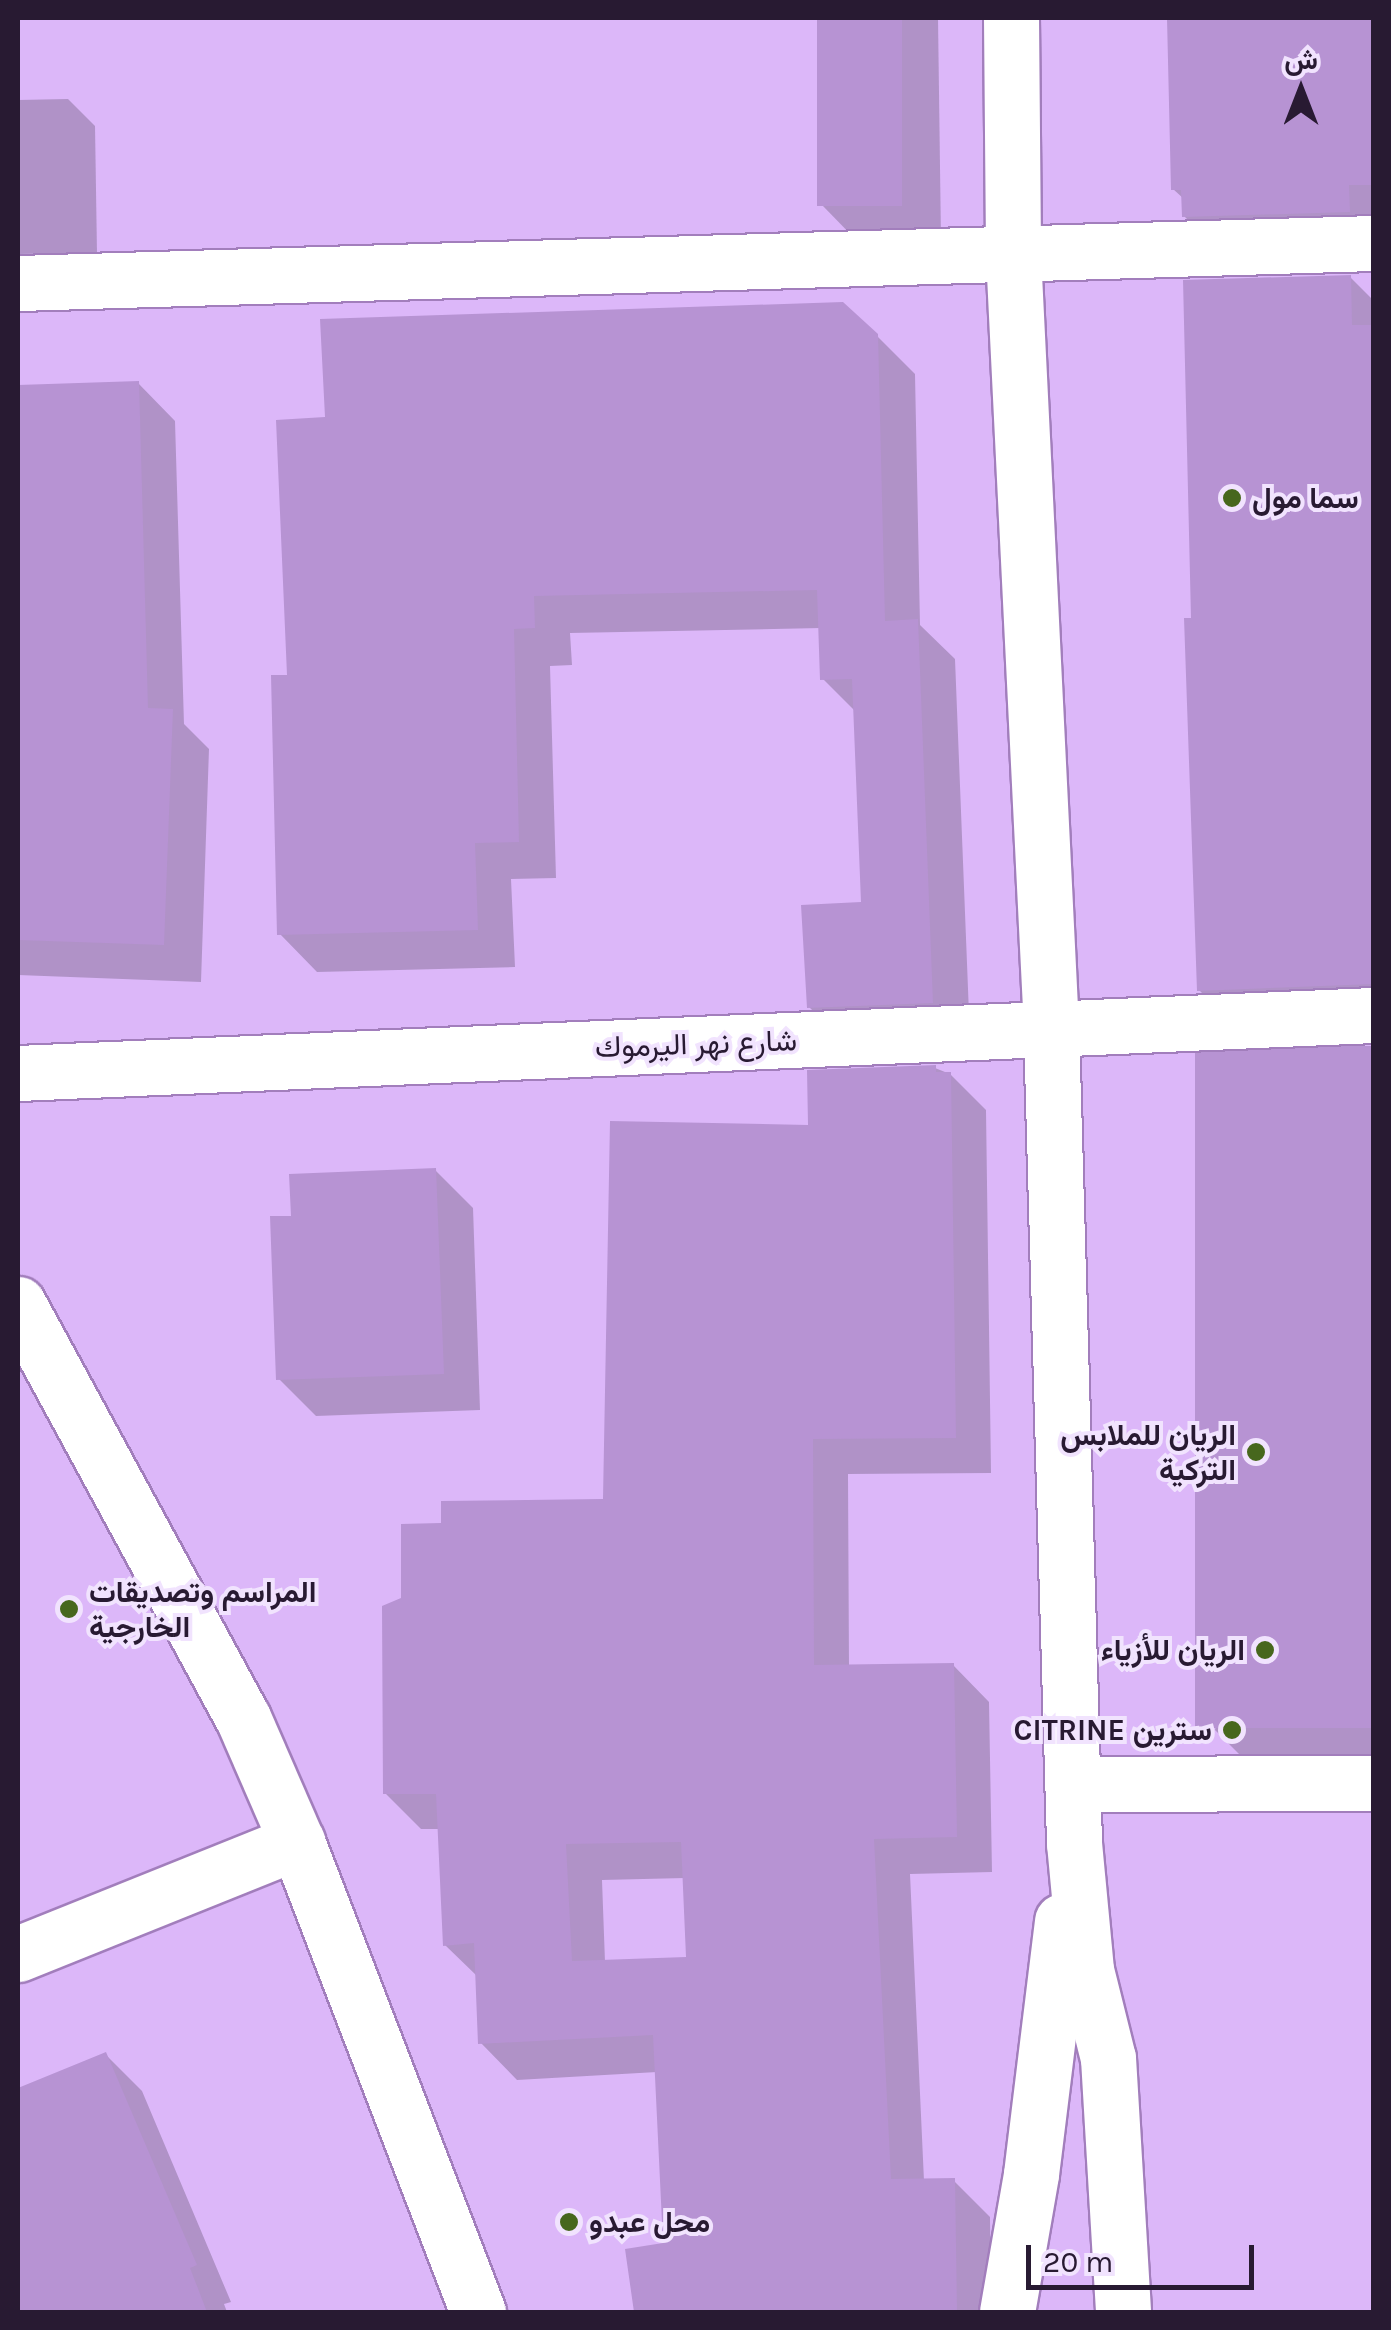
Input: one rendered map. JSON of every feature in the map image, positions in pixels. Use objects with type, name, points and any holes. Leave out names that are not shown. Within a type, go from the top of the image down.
[{"type":"street","points":[[1011,18],[1013,254],[1050,1029],[1074,1844],[1086,1970],[1108,2058],[1122,2312]]},
{"type":"street","points":[[18,283],[1374,243]]},
{"type":"street","name":"شارع نهر اليرموك","points":[[18,1073],[1374,1015]]},
{"type":"street","points":[[18,1304],[243,1718],[297,1842],[478,2312]]},
{"type":"street","points":[[1074,1784],[1374,1783]]},
{"type":"street","points":[[18,1954],[297,1842]]},
{"type":"street","points":[[1007,2312],[1031,2174],[1074,1844]]},
{"type":"building","points":[[817,18],[902,18],[902,206],[817,206]]},
{"type":"building","points":[[1167,18],[1374,18],[1374,185],[1349,185],[1350,212],[1182,217],[1181,190],[1171,190]]},
{"type":"building","points":[[1351,275],[1352,325],[1374,325],[1374,984],[1197,991],[1184,618],[1191,618],[1183,280]]},
{"type":"building","points":[[843,302],[878,334],[885,621],[918,619],[933,1003],[807,1008],[801,905],[861,902],[852,679],[820,680],[817,590],[534,596],[535,628],[514,629],[519,842],[475,843],[478,930],[277,935],[271,675],[287,675],[276,420],[325,417],[320,319]]},
{"type":"building","points":[[139,381],[148,708],[173,709],[164,945],[18,940],[18,385]]},
{"type":"building","points":[[1195,1046],[1374,1046],[1374,1728],[1195,1728]]},
{"type":"building","points":[[936,1065],[936,1072],[951,1072],[956,1438],[813,1439],[814,1665],[954,1663],[957,1837],[874,1839],[891,2179],[955,2178],[957,2312],[634,2312],[625,2249],[663,2243],[653,2035],[478,2044],[474,1943],[443,1946],[436,1794],[383,1794],[382,1606],[401,1598],[401,1524],[441,1523],[441,1501],[603,1499],[610,1121],[808,1125],[807,1070]],"holes":[[[681,1842],[686,1957],[572,1961],[566,1844]]]},
{"type":"building","points":[[436,1168],[444,1374],[276,1380],[270,1216],[291,1216],[289,1174]]},
{"type":"building","points":[[106,2052],[197,2265],[190,2268],[207,2312],[18,2312],[18,2088]]},
{"type":"place","name":"سما مول","points":[[1232,498]]},
{"type":"place","name":"الريان للملابس التركية","points":[[1256,1452]]},
{"type":"place","name":"المراسم وتصديقات الخارجية","points":[[69,1609]]},
{"type":"place","name":"الريان للأزياء","points":[[1265,1650]]},
{"type":"place","name":"CITRINE سترين","points":[[1232,1730]]},
{"type":"place","name":"محل عبدو","points":[[569,2222]]}]
